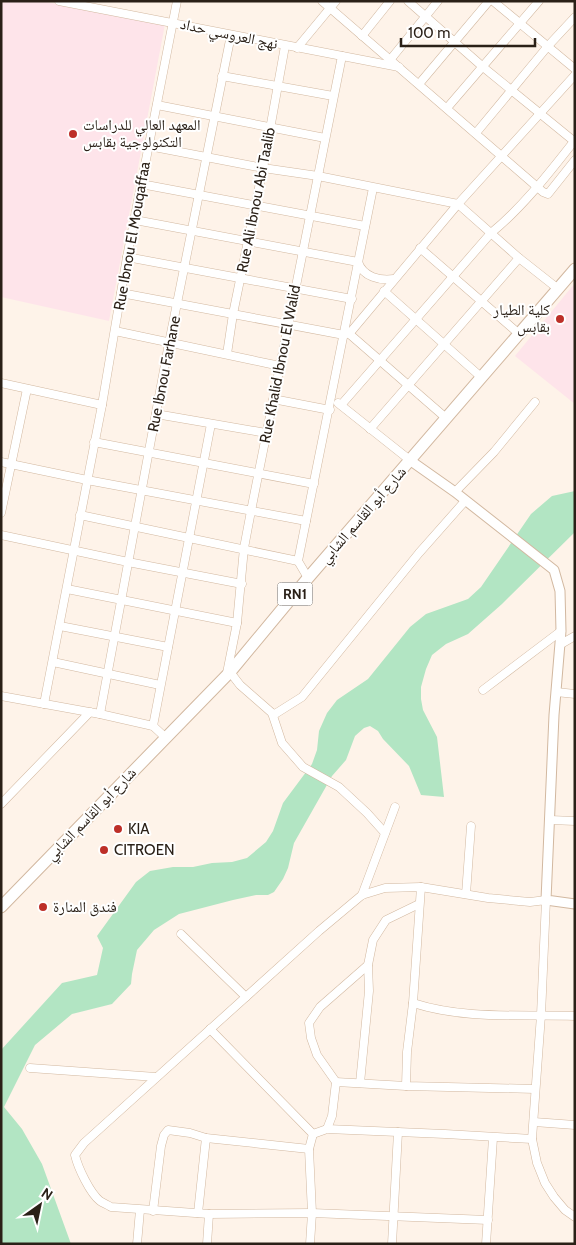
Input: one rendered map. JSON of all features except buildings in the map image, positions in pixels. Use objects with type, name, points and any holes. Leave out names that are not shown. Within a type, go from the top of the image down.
[{"type":"main road","name":"شارع أبو القاسم الشابي","points":[[1,907],[228,673],[518,333],[575,269]]},
{"type":"street","name":"نهج العروسي حداد","points":[[61,1],[399,67]]},
{"type":"street","name":"Rue Ibnou El Mouqaffaa","points":[[44,704],[177,1]]},
{"type":"street","points":[[322,1],[543,192],[548,194],[575,160]]},
{"type":"street","points":[[297,48],[336,1]]},
{"type":"street","points":[[362,36],[390,1]]},
{"type":"street","points":[[341,405],[452,276],[491,233],[505,222],[538,186],[574,141],[483,67],[408,1]]},
{"type":"street","points":[[390,60],[438,1]]},
{"type":"street","points":[[419,84],[491,1],[575,69]]},
{"type":"street","points":[[447,108],[539,1]]},
{"type":"street","points":[[476,133],[548,46],[575,17]]},
{"type":"street","name":"Rue Ibnou Farhane","points":[[100,714],[148,453],[231,35]]},
{"type":"street","name":"Rue Ali Ibnou Abi Taalib","points":[[227,354],[233,314],[271,128],[285,46]]},
{"type":"street","name":"Rue Khalid Ibnou El Walid","points":[[228,673],[242,584],[244,548],[342,56]]},
{"type":"street","points":[[222,76],[333,96]]},
{"type":"street","points":[[346,334],[458,204],[575,76]]},
{"type":"street","points":[[157,105],[325,138]]},
{"type":"street","points":[[149,146],[263,168],[318,176],[458,204],[519,258],[557,288]]},
{"type":"street","points":[[141,184],[365,226]]},
{"type":"street","points":[[308,578],[298,561],[346,334],[373,188]]},
{"type":"street","points":[[135,220],[358,262]]},
{"type":"street","points":[[420,248],[518,333]]},
{"type":"street","points":[[128,257],[352,299]]},
{"type":"street","points":[[370,429],[519,258]]},
{"type":"street","points":[[358,262],[363,271],[370,276],[385,280],[394,279]]},
{"type":"street","points":[[384,291],[481,377]]},
{"type":"street","points":[[121,293],[346,334],[446,418]]},
{"type":"street","points":[[115,332],[280,366]]},
{"type":"street","points":[[1,383],[102,405]]},
{"type":"street","points":[[1,513],[27,389]]},
{"type":"street","points":[[332,398],[410,461],[455,492],[554,570],[560,591],[561,644],[556,692],[541,1015],[532,1140],[537,1163],[545,1183],[565,1210],[575,1217]]},
{"type":"street","points":[[273,399],[330,410]]},
{"type":"street","points":[[455,492],[494,452],[535,402]]},
{"type":"street","points":[[156,414],[266,433]]},
{"type":"street","points":[[153,726],[211,424]]},
{"type":"street","points":[[94,442],[314,484]]},
{"type":"street","points":[[1,462],[306,521]]},
{"type":"street","points":[[272,713],[275,714],[302,696],[418,554],[465,501]]},
{"type":"street","points":[[80,515],[244,548],[298,561]]},
{"type":"street","points":[[1,535],[242,584]]},
{"type":"street","points":[[67,589],[237,622]]},
{"type":"street","points":[[60,626],[168,647]]},
{"type":"street","points":[[483,690],[561,632]]},
{"type":"street","points":[[561,644],[575,636]]},
{"type":"street","points":[[53,662],[160,685]]},
{"type":"street","points":[[228,673],[272,713],[282,743],[303,766],[339,787],[385,833]]},
{"type":"street","points":[[556,692],[575,694]]},
{"type":"street","points":[[1,696],[90,712],[153,726],[165,737]]},
{"type":"street","points":[[1,804],[90,712]]},
{"type":"street","points":[[362,895],[395,807]]},
{"type":"street","points":[[550,820],[575,821]]},
{"type":"street","points":[[466,894],[471,826]]},
{"type":"street","points":[[488,1220],[312,1213],[209,1214],[111,1207],[99,1200],[77,1165],[75,1156],[84,1143],[156,1077],[362,895],[385,888],[420,887],[530,902],[546,900],[575,904]]},
{"type":"street","points":[[406,1086],[420,887]]},
{"type":"street","points":[[360,1084],[369,990],[368,965],[373,940],[386,920],[419,904]]},
{"type":"street","points":[[181,934],[246,997]]},
{"type":"street","points":[[327,1129],[332,1116],[336,1082],[317,1055],[311,1038],[309,1023],[320,1006],[368,965]]},
{"type":"street","points":[[413,1003],[442,1011],[492,1016],[575,1016]]},
{"type":"street","points":[[210,1029],[313,1134]]},
{"type":"street","points":[[30,1068],[156,1077]]},
{"type":"street","points":[[336,1082],[406,1086],[535,1089]]},
{"type":"street","points":[[534,1122],[575,1125]]},
{"type":"street","points":[[313,1134],[327,1129],[532,1140]]},
{"type":"street","points":[[153,1211],[164,1135],[168,1130],[190,1133],[206,1138],[309,1149]]},
{"type":"street","points":[[392,1244],[398,1132]]},
{"type":"street","points":[[310,1244],[312,1213],[309,1149],[313,1134]]},
{"type":"street","points":[[198,1213],[206,1138]]},
{"type":"street","points":[[486,1244],[492,1138]]},
{"type":"street","points":[[137,1244],[140,1210]]},
{"type":"street","points":[[207,1244],[209,1214]]},
{"type":"shaded area","name":"المعهد العالي للدراسات التكنولوجية بقابس","points":[[1,1],[41,1],[165,24],[109,321],[1,297]]},
{"type":"shaded area","name":"كلية الطيار بقابس","points":[[575,283],[575,404],[515,356]]},
{"type":"green space","points":[[575,491],[575,532],[502,604],[468,634],[446,644],[432,655],[426,669],[421,687],[421,699],[423,710],[437,737],[444,797],[421,795],[409,766],[383,739],[378,731],[370,726],[364,728],[355,736],[346,760],[332,776],[294,843],[288,868],[274,892],[268,895],[256,895],[179,914],[154,930],[137,950],[131,984],[112,1004],[72,1014],[35,1045],[4,1107],[22,1129],[42,1164],[71,1244],[1,1244],[1,1050],[62,983],[97,975],[103,948],[97,936],[136,882],[150,871],[232,862],[247,858],[266,842],[273,831],[283,803],[312,764],[317,750],[319,731],[327,713],[337,700],[368,679],[410,627],[426,614],[468,599],[481,587],[531,514],[552,496]]},
{"type":"place","name":"المعهد العالي للدراسات التكنولوجية بقابس","points":[[73,134]]},
{"type":"place","name":"كلية الطيار بقابس","points":[[560,319]]},
{"type":"place","name":"KIA","points":[[118,829]]},
{"type":"place","name":"CITROEN","points":[[104,850]]},
{"type":"place","name":"فندق المنارة","points":[[43,907]]}]
